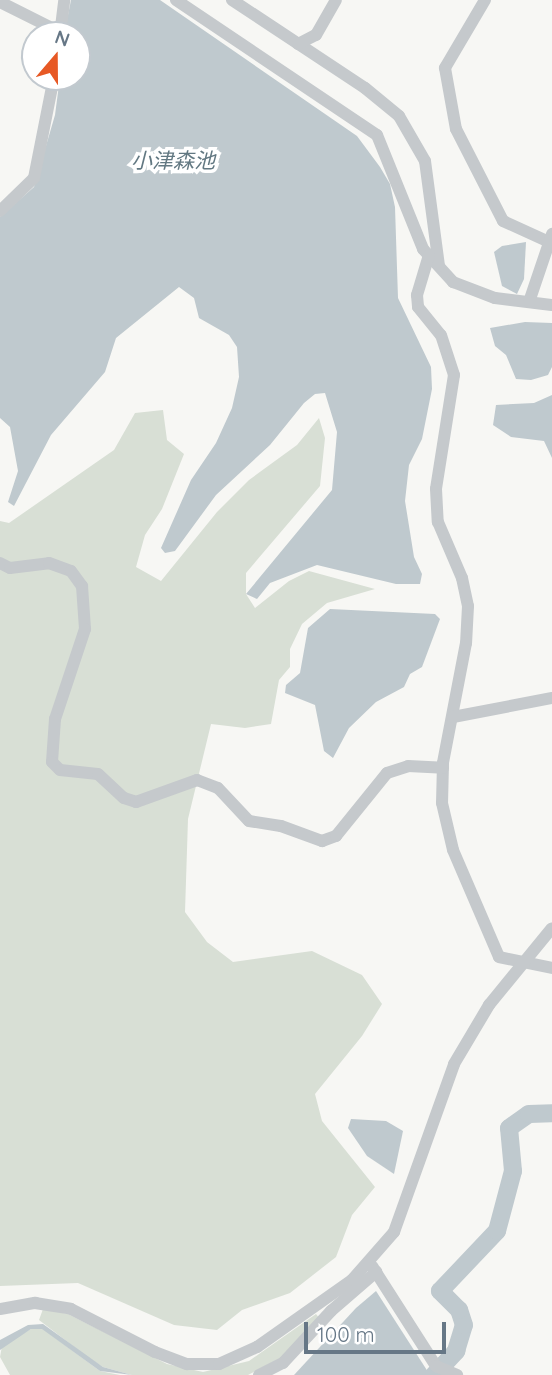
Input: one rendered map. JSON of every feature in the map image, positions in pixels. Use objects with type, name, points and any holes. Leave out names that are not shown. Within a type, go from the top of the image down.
[{"type":"street","points":[[61,21],[64,0]]},
{"type":"street","points":[[176,0],[377,135],[429,255],[453,282],[484,294],[552,306]]},
{"type":"street","points":[[232,0],[365,88],[399,117],[425,161],[439,269]]},
{"type":"street","points":[[298,44],[316,35],[336,0]]},
{"type":"street","points":[[485,0],[445,68],[456,129],[503,221],[550,238],[529,302]]},
{"type":"street","points":[[0,2],[37,21]]},
{"type":"street","points":[[0,211],[34,178],[51,91]]},
{"type":"street","points":[[429,255],[417,295],[418,307],[441,335],[454,375],[436,489],[438,522],[462,578],[468,606],[453,717],[443,768],[446,821],[474,905],[499,957],[552,968]]},
{"type":"street","points":[[0,563],[10,568],[49,563],[71,571],[82,586],[85,629],[55,719],[52,762],[60,770],[98,774],[135,802],[197,780],[218,788],[249,821],[281,826],[322,841],[336,836],[387,773],[408,766],[443,768]]},
{"type":"street","points":[[453,717],[552,698]]},
{"type":"street","points":[[259,1375],[283,1363],[373,1267],[394,1232],[454,1064],[489,1005],[552,928]]},
{"type":"street","points":[[0,1309],[54,1305],[91,1317],[169,1359],[219,1364],[257,1348],[373,1267]]},
{"type":"street","points":[[373,1267],[440,1369],[457,1375]]},
{"type":"shaded area","points":[[163,410],[167,440],[184,454],[162,509],[145,535],[136,567],[161,581],[217,512],[249,480],[297,445],[319,418],[325,438],[320,486],[246,573],[246,594],[255,608],[289,581],[309,571],[375,589],[327,603],[302,624],[290,649],[290,667],[279,680],[271,724],[245,728],[211,724],[188,819],[185,912],[207,942],[233,962],[312,951],[362,975],[382,1004],[362,1036],[315,1094],[322,1121],[375,1187],[352,1215],[336,1257],[290,1293],[242,1310],[217,1330],[174,1325],[78,1283],[0,1286],[0,521],[9,523],[114,450],[135,413]]},
{"type":"shaded area","points":[[43,1309],[68,1314],[167,1364],[203,1372],[249,1361],[316,1314],[320,1319],[286,1355],[248,1375],[132,1375],[103,1367],[86,1356],[39,1320]]},
{"type":"shaded area","points":[[31,1329],[43,1329],[100,1371],[120,1375],[10,1375],[0,1357],[2,1346]]},
{"type":"water","name":"小津森池","points":[[71,0],[160,0],[357,136],[380,167],[390,184],[395,207],[398,298],[431,367],[432,389],[422,439],[409,465],[405,501],[414,557],[422,574],[420,584],[396,584],[317,565],[270,583],[257,599],[246,594],[332,490],[337,432],[325,393],[315,394],[304,403],[270,445],[216,495],[175,551],[165,553],[161,548],[191,480],[216,443],[232,408],[239,377],[237,347],[229,335],[199,318],[194,298],[179,287],[116,338],[105,372],[51,435],[14,506],[8,502],[18,471],[10,427],[0,418],[0,217],[34,187],[55,115],[58,91],[91,91],[91,21],[67,21]]},
{"type":"water","points":[[526,242],[524,279],[517,294],[502,286],[494,252],[502,246]]},
{"type":"water","points":[[525,322],[552,323],[552,367],[548,375],[531,380],[516,379],[506,355],[495,346],[490,328]]},
{"type":"water","points":[[552,395],[552,458],[544,441],[511,437],[493,425],[496,405],[534,403]]},
{"type":"water","points":[[330,609],[435,614],[440,619],[422,667],[410,674],[404,687],[376,702],[349,728],[333,758],[324,751],[315,705],[285,693],[286,685],[300,673],[308,628]]},
{"type":"water","points":[[351,1119],[386,1121],[403,1131],[394,1174],[367,1156],[348,1128]]},
{"type":"water","points":[[376,1291],[430,1375],[294,1375],[356,1308]]},
{"type":"water","points":[[43,1324],[103,1367],[132,1375],[100,1371],[42,1329],[31,1329],[0,1350],[0,1340],[28,1325]]},
{"type":"waterway","points":[[434,1375],[456,1351],[464,1325],[459,1310],[440,1291],[497,1231],[513,1171],[509,1128],[529,1114],[552,1113]]}]
